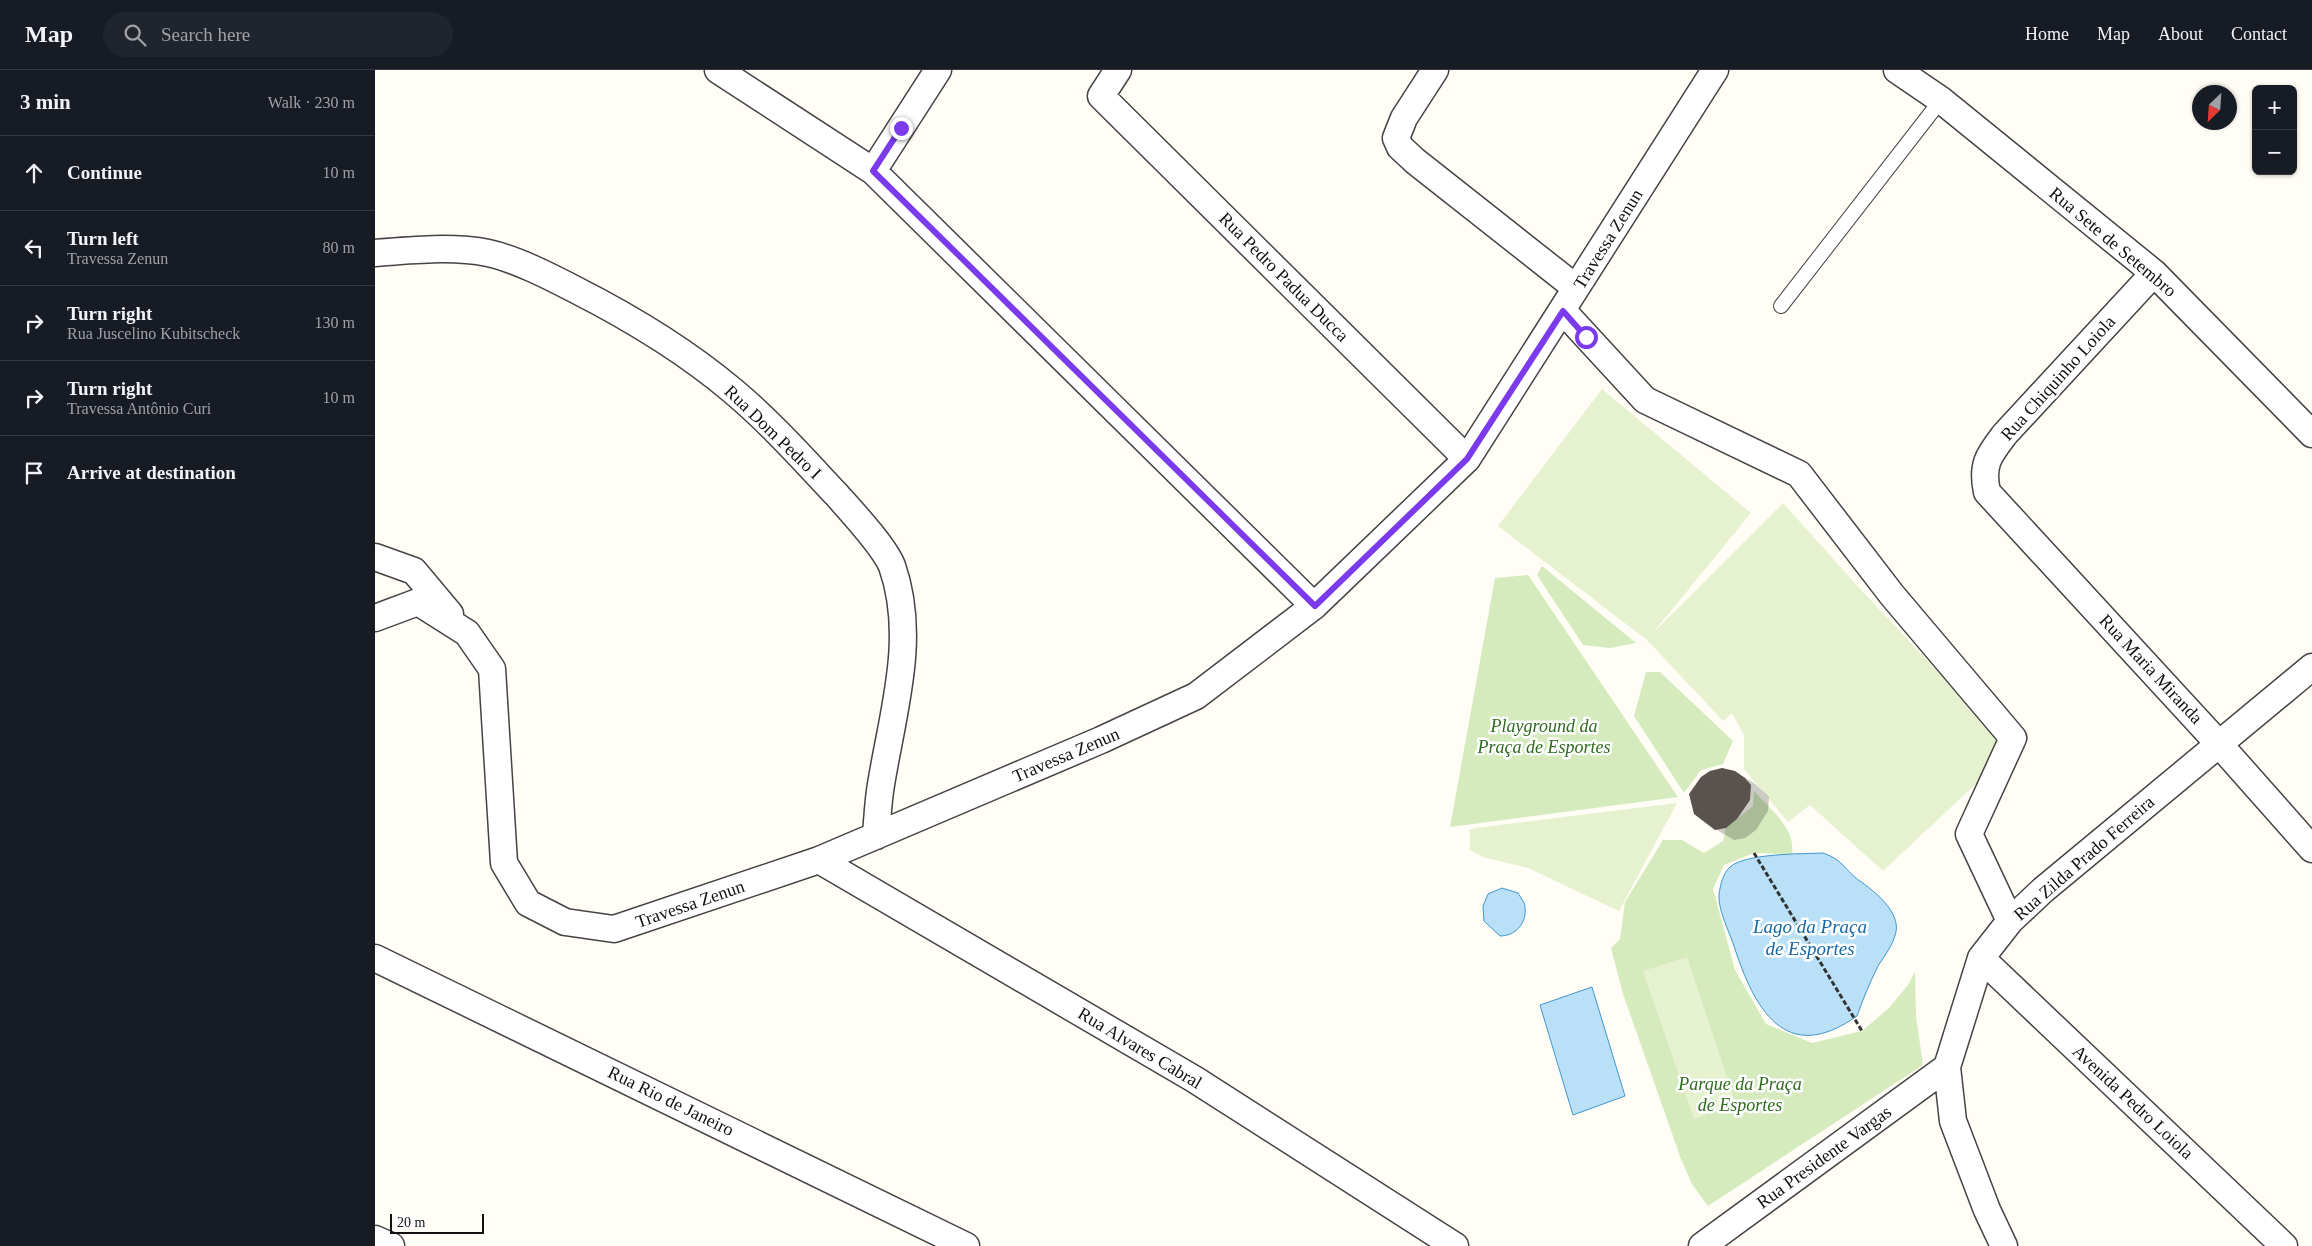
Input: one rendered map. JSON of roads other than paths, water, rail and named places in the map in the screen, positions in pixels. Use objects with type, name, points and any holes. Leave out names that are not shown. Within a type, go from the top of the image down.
[{"type":"street","points":[[718,70],[873,171],[1315,606]]},
{"type":"street","points":[[873,171],[938,70]]},
{"type":"street","name":"Rua Pedro Padua Ducca","points":[[1118,70],[1101,96],[1467,459]]},
{"type":"street","points":[[1435,70],[1404,118],[1396,138],[1415,161],[1577,288]]},
{"type":"street","name":"Travessa Zenun","points":[[375,618],[418,602],[467,633],[492,669],[503,863],[528,903],[565,922],[614,929],[819,860],[1101,740],[1196,696],[1315,606],[1467,459],[1715,70]]},
{"type":"street","name":"Rua Sete de Setembro","points":[[1897,70],[1941,100],[2154,272],[2312,434]]},
{"type":"street","name":"Rua Dom Pedro I","points":[[375,253],[421,249],[489,253],[548,275],[599,302],[656,336],[733,391],[795,450],[861,522],[891,564],[901,609],[903,643],[896,715],[881,790],[876,836]]},
{"type":"street","name":"Rua Chiquinho Loiola","points":[[1987,492],[1983,476],[1988,456],[2005,434],[2154,272]]},
{"type":"street","points":[[1563,311],[1645,400],[1799,474],[1892,595],[2013,738],[1969,834],[2010,921]]},
{"type":"street","name":"Rua Maria Miranda","points":[[1987,492],[2312,848]]},
{"type":"street","points":[[375,557],[414,571],[467,633]]},
{"type":"street","name":"Rua Zilda Prado Ferreira","points":[[2005,1246],[1987,1210],[1953,1121],[1947,1068],[1981,958],[2010,921],[2043,890],[2312,667]]},
{"type":"street","name":"Rua Alvares Cabral","points":[[819,860],[1194,1079],[1455,1246]]},
{"type":"street","name":"Rua Rio de Janeiro","points":[[375,958],[966,1246]]},
{"type":"street","name":"Avenida Pedro Loiola","points":[[1981,958],[2284,1246]]},
{"type":"street","name":"Rua Presidente Vargas","points":[[1702,1246],[1947,1068]]},
{"type":"street","points":[[375,1239],[391,1246]]},
{"type":"lane","points":[[1781,306],[1941,100]]},
{"type":"water","name":"Lago da Praça de Esportes","points":[[1823,853],[1840,862],[1885,902],[1894,917],[1896,932],[1891,946],[1872,978],[1857,1016],[1832,1030],[1810,1035],[1792,1033],[1776,1023],[1763,1009],[1752,990],[1742,969],[1722,914],[1719,895],[1725,873],[1738,862],[1775,855]]},
{"type":"water","points":[[1502,888],[1518,893],[1524,903],[1525,913],[1519,928],[1511,934],[1500,936],[1484,921],[1483,906],[1488,894]]},
{"type":"water","points":[[1592,987],[1625,1096],[1573,1115],[1540,1005]]},
{"type":"park label","name":"Playground da Praça de Esportes","points":[[1544,736]]},
{"type":"park label","name":"Parque da Praça de Esportes","points":[[1740,1094]]}]
